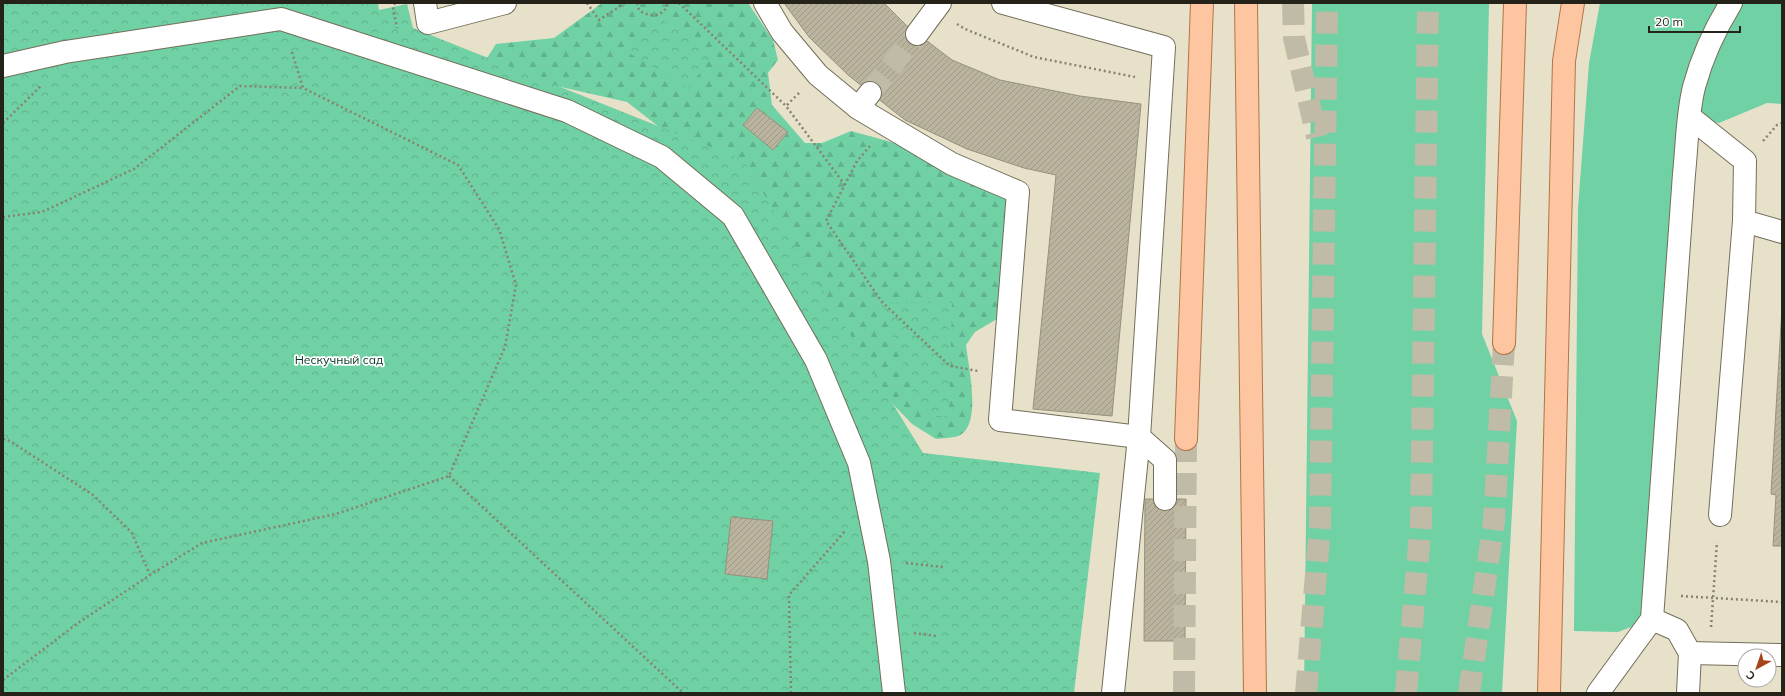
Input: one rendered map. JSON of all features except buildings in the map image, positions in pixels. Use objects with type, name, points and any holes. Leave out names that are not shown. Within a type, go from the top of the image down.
[{"type":"main road","points":[[1186,439],[1202,3]]},
{"type":"main road","points":[[1246,3],[1255,693]]},
{"type":"main road","points":[[1504,343],[1515,3]]},
{"type":"main road","points":[[1549,693],[1564,61],[1573,3]]},
{"type":"street","points":[[425,3],[428,23],[506,3]]},
{"type":"street","points":[[765,3],[782,32],[818,75],[864,101],[952,164],[1018,192],[1000,420],[1139,437],[1165,460],[1165,499]]},
{"type":"street","points":[[1003,3],[1074,24],[1164,46],[1139,437],[1113,693]]},
{"type":"street","points":[[1598,693],[1652,619],[1684,174],[1690,117],[1694,88],[1702,60],[1731,3]]},
{"type":"street","points":[[917,34],[938,6]]},
{"type":"street","points":[[3,66],[65,52],[281,19],[567,111],[662,157],[733,216],[816,360],[859,463],[879,561],[894,693]]},
{"type":"street","points":[[1690,117],[1745,161],[1744,221],[1719,526]]},
{"type":"street","points":[[1744,221],[1782,232]]},
{"type":"street","points":[[1652,619],[1677,630],[1690,653],[1688,693]]},
{"type":"street","points":[[1690,653],[1782,655]]},
{"type":"path","points":[[393,8],[395,3]]},
{"type":"path","points":[[587,3],[599,20],[625,3]]},
{"type":"path","points":[[637,3],[640,10],[651,16],[661,14],[667,8],[668,3]]},
{"type":"path","points":[[679,3],[786,106],[845,185]]},
{"type":"path","points":[[938,6],[965,29],[1034,57],[1143,78]]},
{"type":"path","points":[[281,19],[303,88]]},
{"type":"path","points":[[3,123],[40,88],[65,52]]},
{"type":"path","points":[[786,106],[818,75]]},
{"type":"path","points":[[3,217],[42,212],[134,169],[240,86],[303,88],[458,165],[499,229],[516,285],[505,347],[448,476],[336,514],[202,543],[78,622],[3,680]]},
{"type":"path","points":[[857,161],[826,221],[882,302],[950,366]]},
{"type":"path","points":[[3,438],[94,495],[132,532],[150,575]]},
{"type":"path","points":[[448,476],[683,693]]},
{"type":"path","points":[[1712,598],[1719,526]]},
{"type":"path","points":[[791,693],[789,595],[846,530]]},
{"type":"path","points":[[879,561],[943,567]]},
{"type":"path","points":[[1653,595],[1782,602]]},
{"type":"green space","name":"Нескучный сад","points":[[378,3],[379,10],[407,4],[413,28],[743,160],[923,453],[1100,473],[1074,693],[3,693],[3,4]]},
{"type":"green space","points":[[602,3],[748,3],[773,40],[778,60],[768,73],[772,105],[805,143],[822,143],[851,131],[935,154],[981,178],[1022,213],[1027,230],[1020,287],[1002,316],[975,332],[966,345],[971,380],[972,409],[970,421],[966,430],[958,436],[936,439],[912,424],[862,372],[740,190],[627,102],[495,72],[487,58],[496,44],[554,38]]},
{"type":"green space","points":[[1312,3],[1489,3],[1482,334],[1517,421],[1502,693],[1304,693]]},
{"type":"green space","points":[[1600,3],[1782,3],[1782,104],[1767,103],[1719,123],[1690,117],[1652,619],[1618,632],[1574,631],[1578,208],[1589,63]]},
{"type":"green space","points":[[660,18],[713,56],[688,88],[629,53]]},
{"type":"green space","points":[[882,302],[952,303],[949,418],[920,413]]},
{"type":"tunnel","points":[[1293,3],[1294,38],[1317,137]]},
{"type":"tunnel","points":[[1306,693],[1320,527],[1327,3]]},
{"type":"tunnel","points":[[1406,693],[1421,522],[1428,3]]},
{"type":"tunnel","points":[[870,93],[917,34]]},
{"type":"tunnel","points":[[1469,693],[1494,521],[1504,343]]},
{"type":"tunnel","points":[[1184,693],[1186,439]]}]
